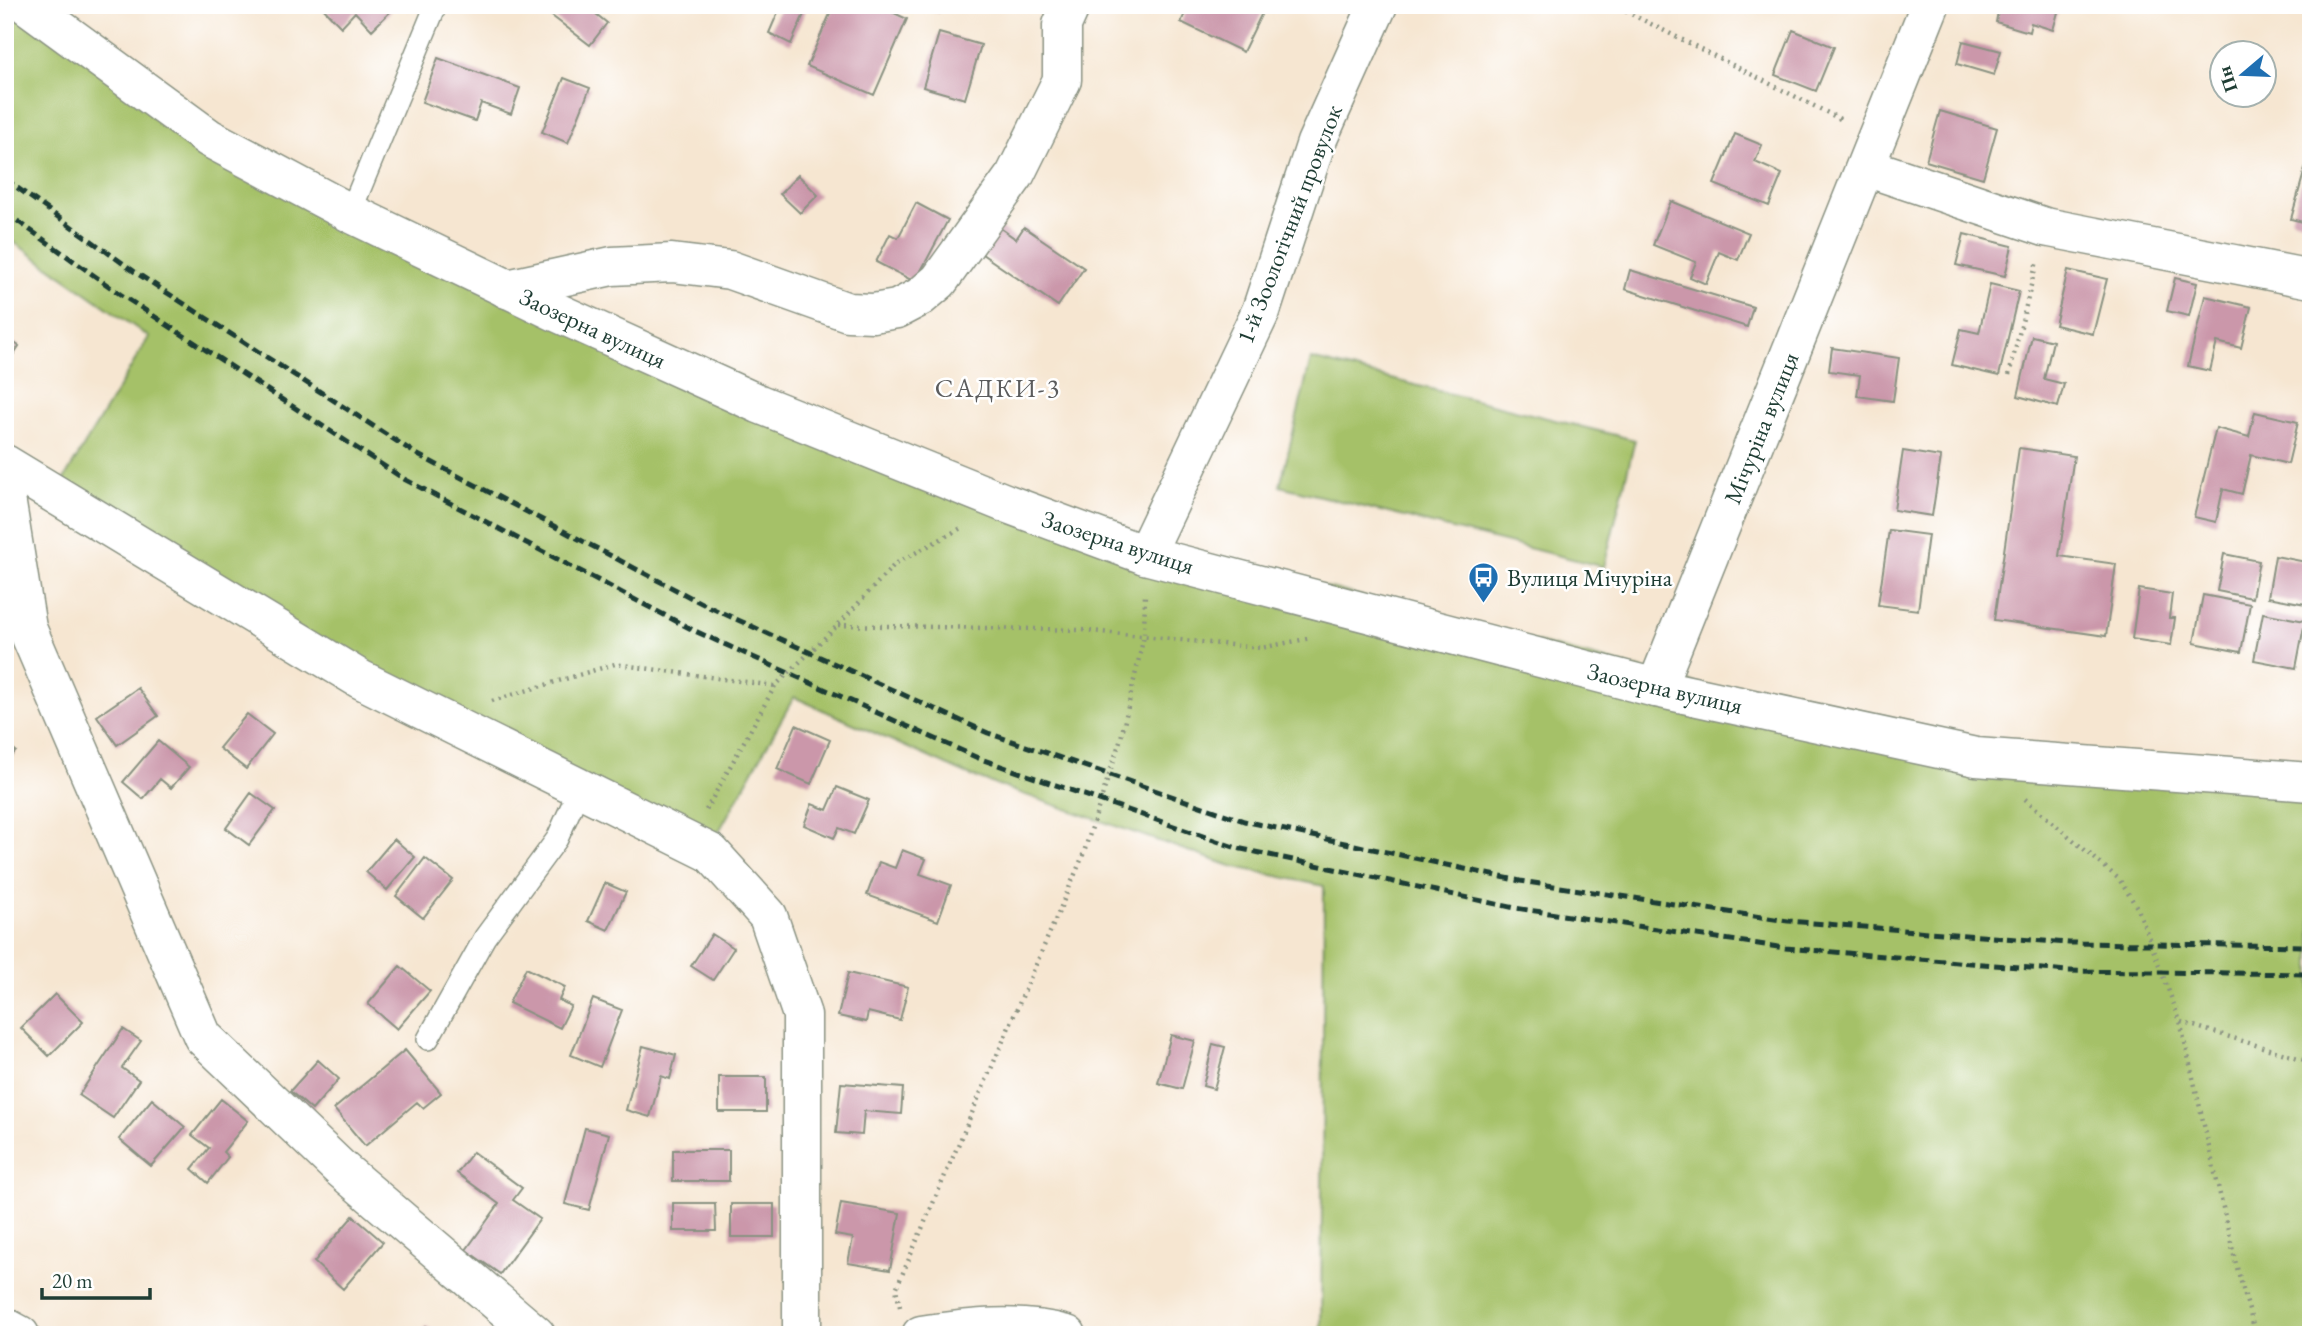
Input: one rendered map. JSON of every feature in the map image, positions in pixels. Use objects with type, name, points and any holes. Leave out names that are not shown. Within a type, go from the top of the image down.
[{"type":"street","points":[[507,289],[612,266],[672,263],[730,270],[848,312],[873,313],[897,309],[920,297],[939,281],[1015,176],[1062,80],[1062,25],[1072,5]]},
{"type":"street","name":"1-й Зоологічний провулок","points":[[1145,555],[1261,312],[1316,142],[1378,5]]},
{"type":"street","name":"Мічуріна вулиця","points":[[1656,688],[1930,5]]},
{"type":"street","name":"Заозерна вулиця","points":[[39,8],[209,138],[349,213],[507,289],[759,404],[1005,503],[1145,555],[1656,688],[1976,757],[2311,782]]},
{"type":"street","points":[[1871,152],[2045,227],[2311,279]]},
{"type":"street","points":[[5,464],[360,679],[711,853],[768,916],[802,1015],[802,1335]]},
{"type":"street","points":[[5,492],[27,628],[203,1037],[340,1168],[536,1335]]},
{"type":"street","points":[[911,1323],[1048,1330],[1067,1335]]},
{"type":"street","points":[[5,1327],[20,1335]]},
{"type":"lane","points":[[349,213],[436,5]]},
{"type":"lane","points":[[429,1039],[485,937],[557,839],[580,788]]},
{"type":"path","points":[[1614,5],[1871,152]]},
{"type":"path","points":[[2009,375],[2045,227]]},
{"type":"path","points":[[689,841],[775,686],[838,625],[895,564],[1005,503]]},
{"type":"path","points":[[911,1323],[896,1289],[1082,858],[1121,738],[1144,636],[1145,555]]},
{"type":"path","points":[[838,625],[1082,630],[1261,648]]},
{"type":"path","points":[[437,718],[615,664],[775,686]]},
{"type":"path","points":[[1976,757],[2119,879],[2138,909],[2180,1021],[2236,1264],[2256,1335]]},
{"type":"path","points":[[2180,1021],[2311,1062]]},
{"type":"green space","points":[[5,5],[27,5],[209,138],[1005,503],[1976,757],[2311,782],[2311,1335],[1321,1335],[1324,886],[1231,866],[971,776],[794,697],[713,842],[370,674],[60,486],[149,337],[5,236]]},
{"type":"green space","points":[[1311,359],[1635,440],[1604,567],[1280,486]]},
{"type":"building","points":[[320,5],[391,5],[394,8],[372,30],[355,12],[341,27]]},
{"type":"building","points":[[547,5],[585,5],[607,23],[590,45],[544,10]]},
{"type":"building","points":[[781,5],[808,5],[791,44],[769,33]]},
{"type":"building","points":[[834,5],[877,5],[907,19],[874,95],[807,66]]},
{"type":"building","points":[[905,5],[940,5],[939,13]]},
{"type":"building","points":[[1189,5],[1247,5],[1262,13],[1243,52],[1181,22]]},
{"type":"building","points":[[1979,5],[2060,5],[2053,30],[2031,23],[2029,32],[1996,22],[1998,12]]},
{"type":"building","points":[[1793,30],[1834,47],[1816,91],[1775,75]]},
{"type":"building","points":[[939,33],[981,45],[965,99],[923,87]]},
{"type":"building","points":[[1963,41],[2001,51],[1994,75],[1957,64]]},
{"type":"building","points":[[438,58],[520,88],[511,114],[481,103],[475,121],[422,102]]},
{"type":"building","points":[[564,78],[590,88],[568,143],[542,132]]},
{"type":"building","points":[[1940,111],[1997,128],[1983,178],[1926,161]]},
{"type":"building","points":[[1735,134],[1762,145],[1755,162],[1782,174],[1769,206],[1714,184]]},
{"type":"building","points":[[2307,162],[2311,163],[2311,224],[2291,219]]},
{"type":"building","points":[[798,175],[818,195],[800,213],[780,194]]},
{"type":"building","points":[[1671,201],[1749,233],[1738,260],[1719,252],[1706,284],[1690,277],[1696,262],[1653,245]]},
{"type":"building","points":[[916,203],[948,220],[915,282],[876,262],[890,234],[898,238]]},
{"type":"building","points":[[1024,227],[1084,268],[1058,306],[982,254],[1000,228],[1016,239]]},
{"type":"building","points":[[1964,234],[2012,246],[2005,276],[1956,265]]},
{"type":"building","points":[[1630,270],[1753,307],[1747,327],[1625,289]]},
{"type":"building","points":[[2068,270],[2107,279],[2093,334],[2055,325]]},
{"type":"building","points":[[2175,278],[2197,283],[2189,316],[2167,311]]},
{"type":"building","points":[[1990,284],[2019,291],[1999,376],[1952,365],[1961,329],[1979,333]]},
{"type":"building","points":[[2205,296],[2251,307],[2241,348],[2217,342],[2210,371],[2188,366]]},
{"type":"building","points":[[2032,336],[2053,341],[2044,379],[2064,384],[2058,407],[2018,396]]},
{"type":"building","points":[[5,337],[19,346],[7,364],[5,363]]},
{"type":"building","points":[[1832,348],[1899,358],[1893,401],[1857,396],[1860,375],[1829,371]]},
{"type":"building","points":[[2255,412],[2298,422],[2288,464],[2251,455],[2242,494],[2223,489],[2216,522],[2194,517],[2216,428],[2249,437]]},
{"type":"building","points":[[2019,448],[2074,456],[2059,556],[2116,564],[2106,636],[1994,620]]},
{"type":"building","points":[[1903,451],[1941,457],[1932,516],[1894,510]]},
{"type":"building","points":[[1889,530],[1928,535],[1918,610],[1878,605]]},
{"type":"building","points":[[2224,554],[2259,561],[2252,598],[2217,591]]},
{"type":"building","points":[[2275,556],[2311,563],[2311,605],[2268,597]]},
{"type":"building","points":[[2139,589],[2172,594],[2169,618],[2175,618],[2171,645],[2132,639]]},
{"type":"building","points":[[2203,595],[2250,604],[2241,652],[2194,643]]},
{"type":"building","points":[[2263,613],[2305,621],[2296,668],[2254,660]]},
{"type":"building","points":[[138,688],[158,716],[117,745],[97,716]]},
{"type":"building","points":[[247,714],[273,734],[246,769],[219,748]]},
{"type":"building","points":[[796,725],[830,740],[811,784],[777,769]]},
{"type":"building","points":[[158,741],[189,767],[171,788],[160,779],[143,799],[123,782]]},
{"type":"building","points":[[5,742],[16,751],[5,763]]},
{"type":"building","points":[[837,787],[869,800],[854,834],[839,828],[834,838],[804,825],[812,804],[827,810]]},
{"type":"building","points":[[251,793],[275,810],[249,845],[226,828]]},
{"type":"building","points":[[394,839],[415,857],[387,890],[366,872]]},
{"type":"building","points":[[902,850],[926,859],[920,874],[951,885],[938,921],[867,895],[879,862],[895,868]]},
{"type":"building","points":[[425,858],[453,880],[423,918],[396,896]]},
{"type":"building","points":[[605,883],[626,892],[608,930],[588,921]]},
{"type":"building","points":[[712,934],[734,948],[713,980],[691,966]]},
{"type":"building","points":[[400,966],[430,991],[397,1029],[368,1004]]},
{"type":"building","points":[[526,968],[565,987],[559,1000],[571,1006],[560,1028],[509,1003]]},
{"type":"building","points":[[848,973],[908,987],[900,1020],[868,1012],[866,1022],[838,1016]]},
{"type":"building","points":[[55,994],[83,1022],[49,1056],[21,1028]]},
{"type":"building","points":[[593,999],[622,1010],[600,1067],[571,1055]]},
{"type":"building","points":[[123,1029],[141,1041],[122,1068],[139,1080],[113,1118],[79,1095]]},
{"type":"building","points":[[1171,1035],[1195,1041],[1182,1089],[1158,1083]]},
{"type":"building","points":[[1213,1044],[1225,1047],[1214,1089],[1203,1086]]},
{"type":"building","points":[[643,1046],[676,1055],[670,1079],[661,1076],[650,1117],[626,1110]]},
{"type":"building","points":[[405,1050],[441,1093],[423,1108],[417,1102],[365,1146],[334,1109]]},
{"type":"building","points":[[318,1060],[339,1079],[312,1110],[290,1091]]},
{"type":"building","points":[[719,1077],[766,1077],[766,1112],[719,1112]]},
{"type":"building","points":[[841,1083],[903,1088],[901,1114],[864,1111],[862,1135],[836,1133]]},
{"type":"building","points":[[152,1099],[185,1127],[151,1166],[119,1139]]},
{"type":"building","points":[[221,1099],[248,1121],[223,1152],[228,1157],[208,1183],[192,1169],[209,1148],[192,1135]]},
{"type":"building","points":[[585,1128],[609,1134],[589,1210],[565,1204]]},
{"type":"building","points":[[673,1150],[729,1150],[729,1181],[673,1181]]},
{"type":"building","points":[[473,1152],[522,1188],[513,1200],[540,1219],[500,1274],[466,1250],[499,1204],[457,1173]]},
{"type":"building","points":[[673,1203],[715,1203],[716,1231],[673,1231]]},
{"type":"building","points":[[841,1203],[900,1213],[890,1270],[848,1263],[853,1238],[835,1235]]},
{"type":"building","points":[[731,1204],[774,1204],[774,1237],[731,1237]]},
{"type":"building","points":[[353,1216],[383,1242],[343,1289],[314,1262]]},
{"type":"building","points":[[426,1326],[442,1335],[421,1335]]},
{"type":"railway","points":[[5,179],[135,272],[418,455],[707,606],[988,733],[1244,821],[1520,881],[1788,921],[2069,943],[2311,946]]},
{"type":"railway","points":[[5,212],[120,294],[404,479],[695,631],[978,758],[1237,848],[1515,908],[1785,948],[2068,971],[2311,974]]},
{"type":"place","name":"Вулиця Мічуріна","points":[[1484,604]]},
{"type":"district","name":"САДКИ-3","points":[[998,388]]}]
